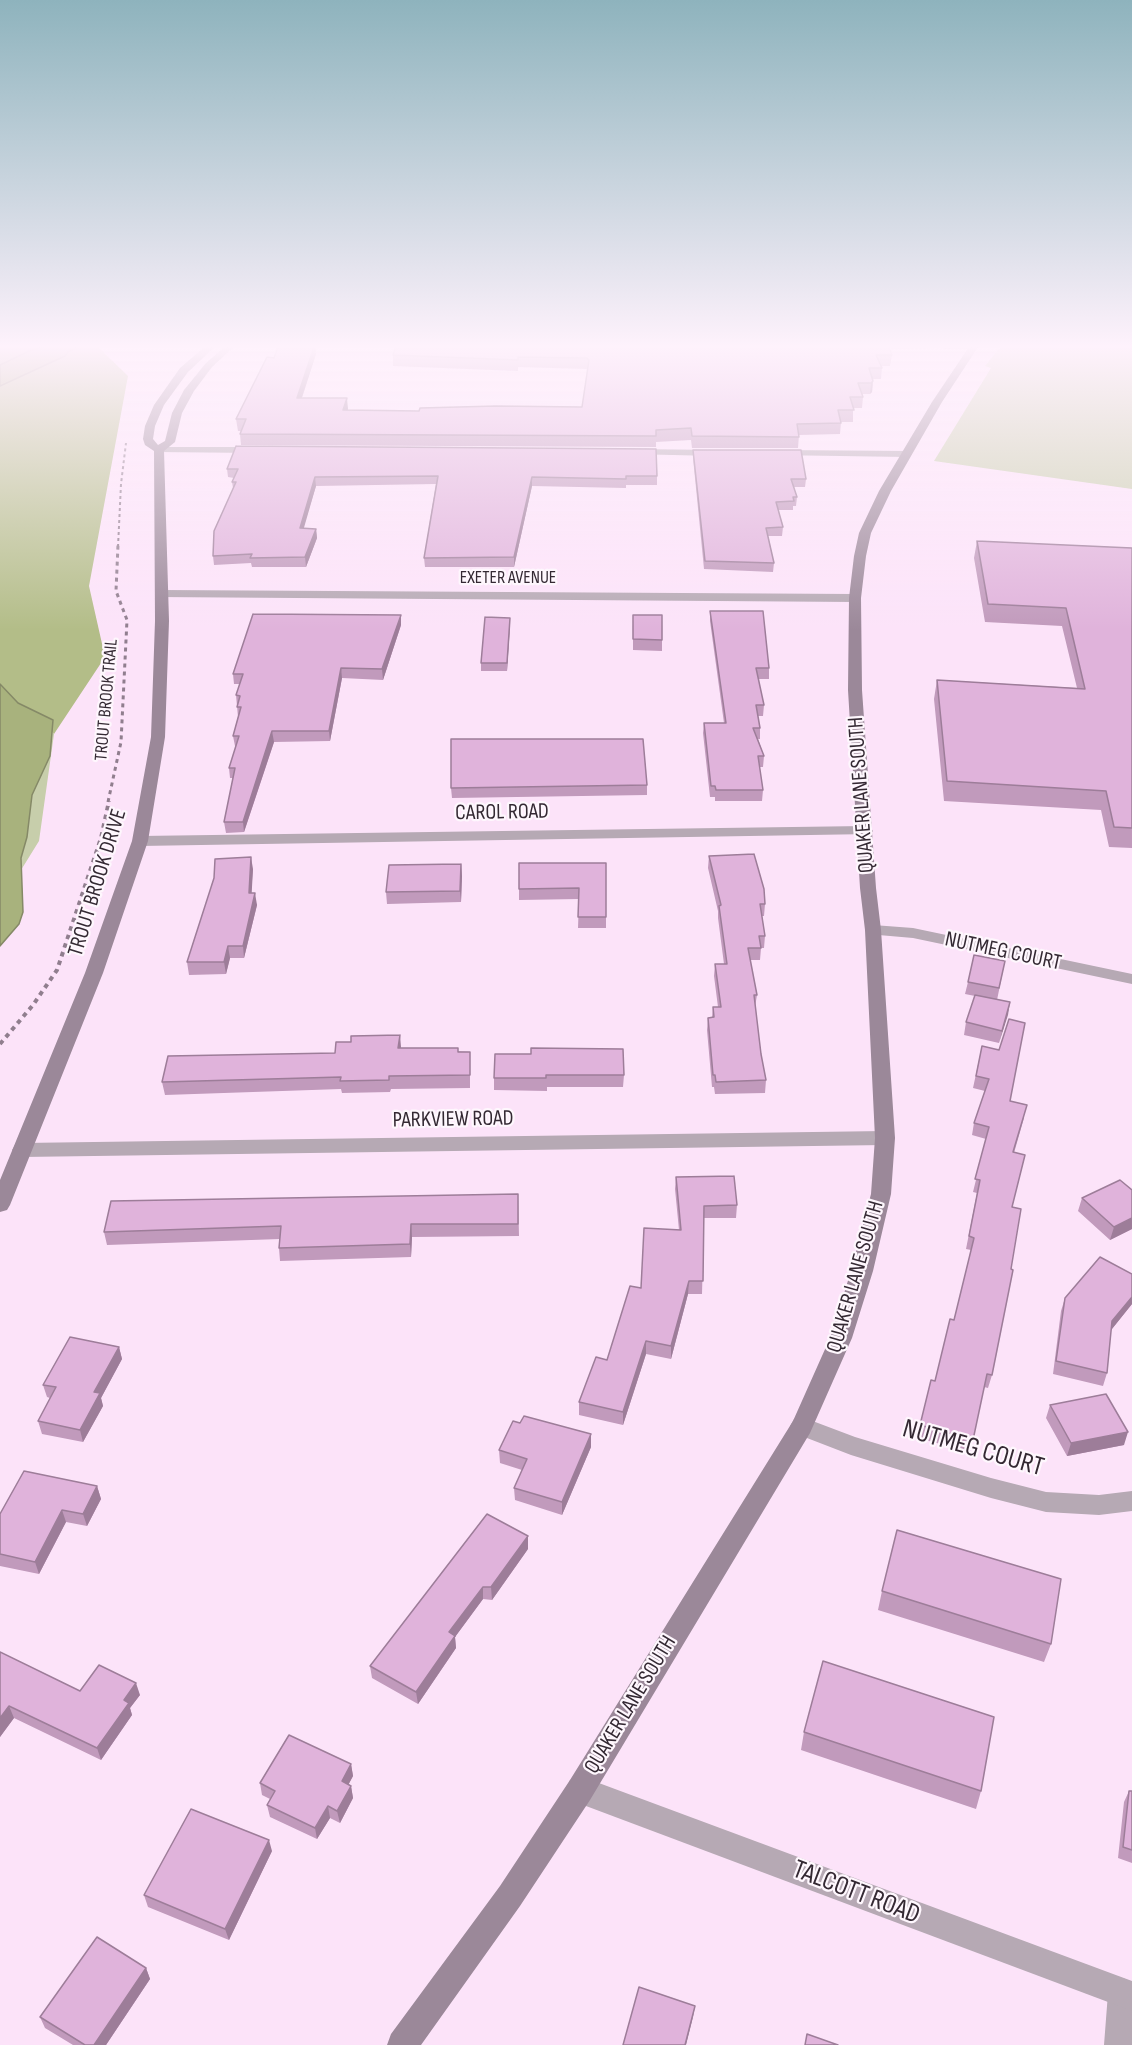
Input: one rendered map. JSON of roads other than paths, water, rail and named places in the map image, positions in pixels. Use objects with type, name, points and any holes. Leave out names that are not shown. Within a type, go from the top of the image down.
[{"type":"main road","name":"TROUT BROOK DRIVE","points":[[0,1204],[94,973],[140,841],[158,737],[161,594],[159,450],[150,445],[148,439]]},
{"type":"main road","points":[[159,450],[170,439]]},
{"type":"main road","name":"QUAKER LANE SOUTH","points":[[402,2045],[510,1896],[580,1790],[802,1426],[841,1338],[862,1271],[880,1194],[885,1138],[873,930],[868,888],[855,690],[855,598],[860,556],[868,524],[885,490],[916,439]]},
{"type":"street","points":[[159,450],[266,450]]},
{"type":"street","points":[[621,452],[728,453]]},
{"type":"street","points":[[764,453],[907,454]]},
{"type":"street","name":"EXETER AVENUE","points":[[161,594],[855,598]]},
{"type":"street","name":"CAROL ROAD","points":[[140,841],[865,831]]},
{"type":"street","name":"NUTMEG COURT","points":[[873,930],[913,933],[1132,979]]},
{"type":"street","name":"PARKVIEW ROAD","points":[[22,1150],[885,1138]]},
{"type":"street","name":"NUTMEG COURT","points":[[802,1426],[851,1445],[1046,1502],[1099,1505],[1132,1501]]},
{"type":"street","name":"TALCOTT ROAD","points":[[580,1790],[1128,1994]]},
{"type":"street","points":[[1119,2045],[1128,1994]]}]
